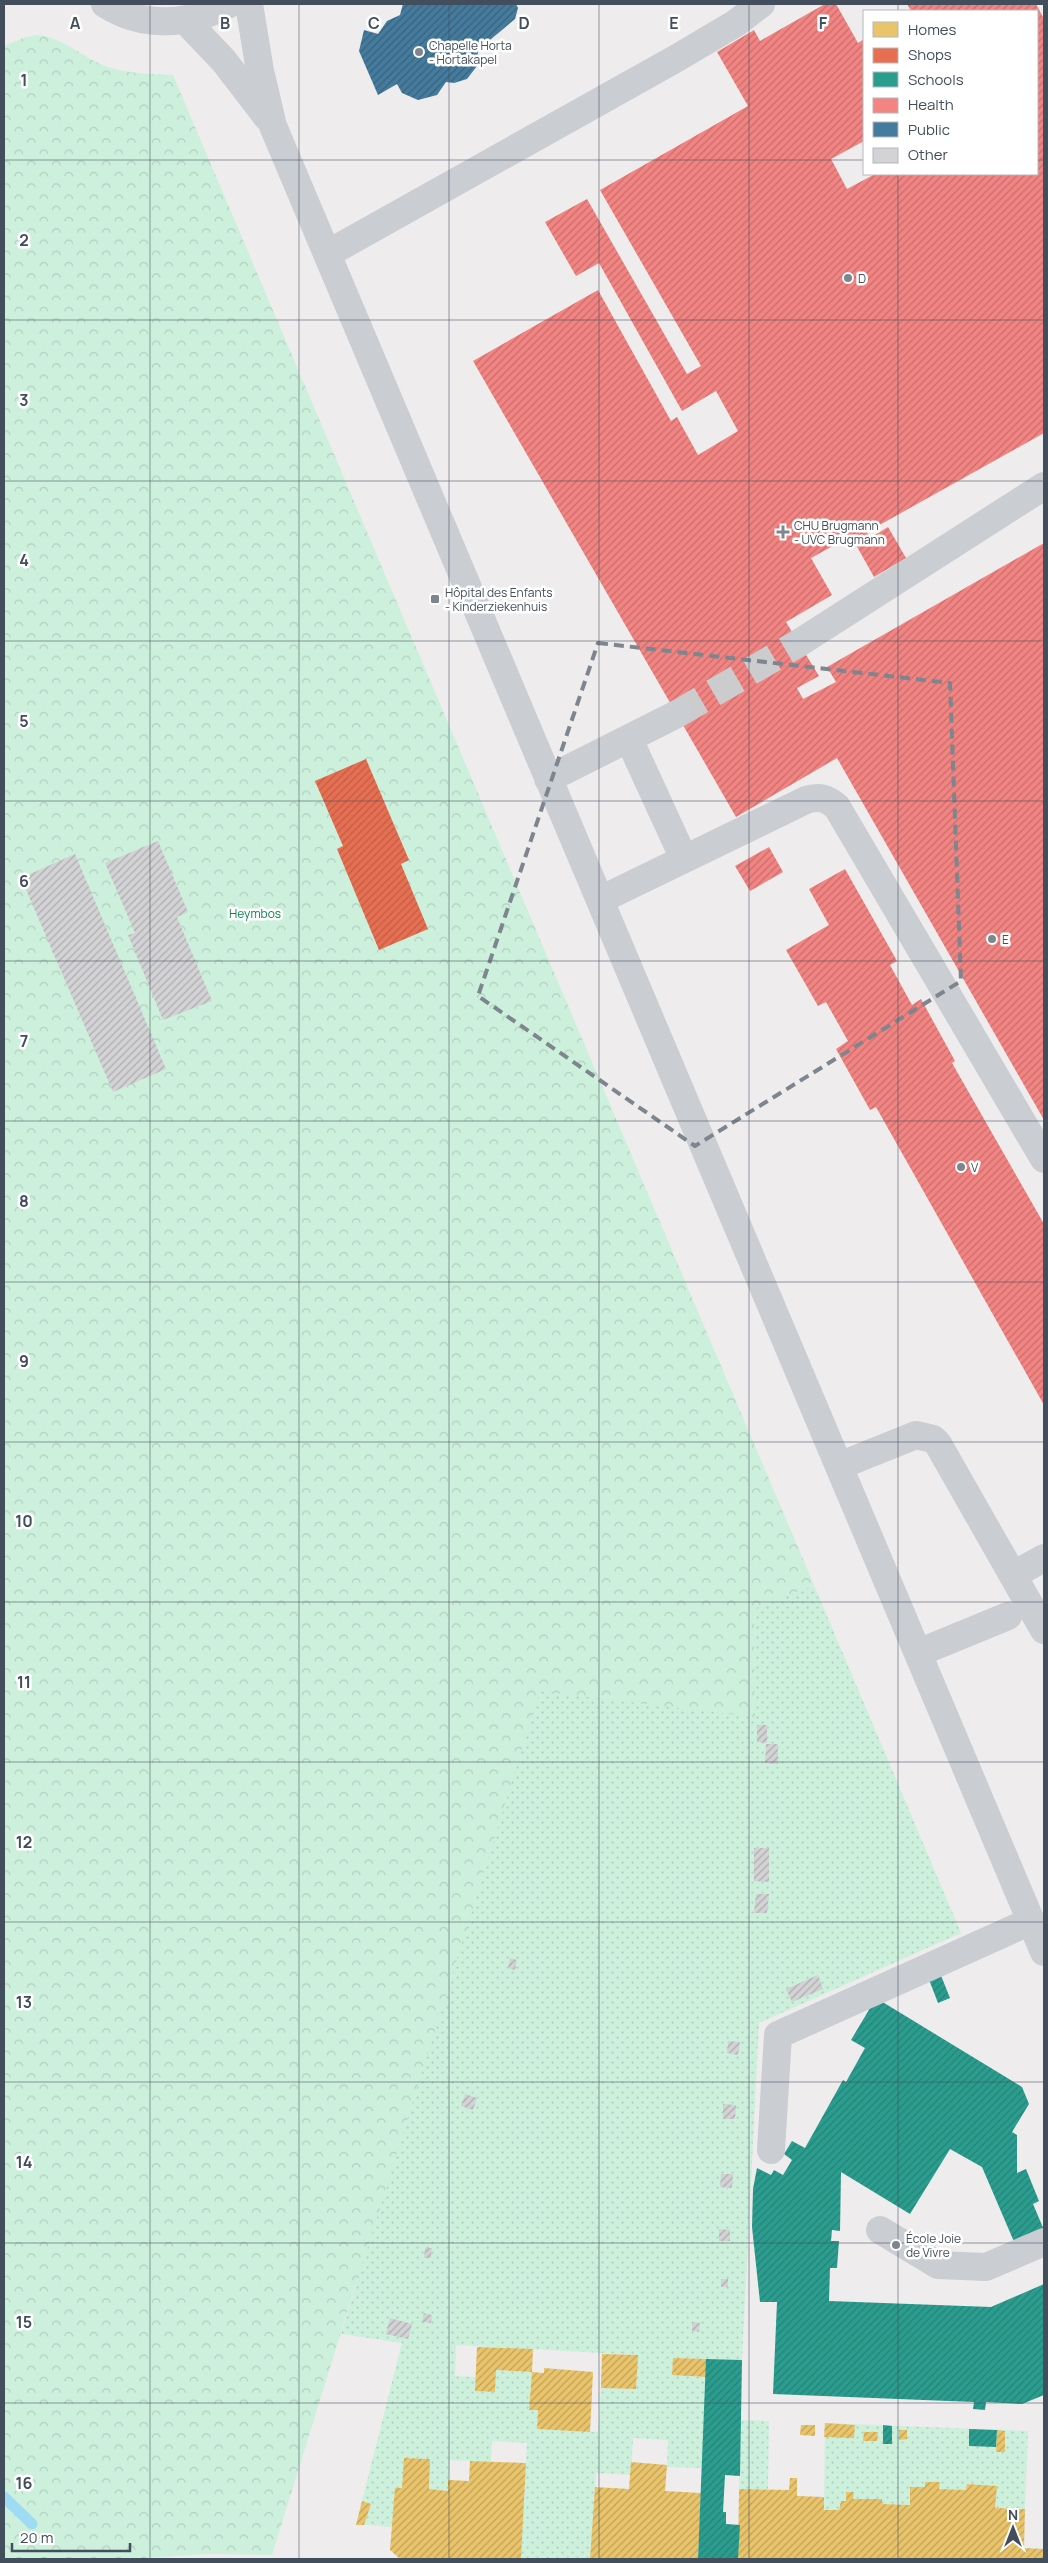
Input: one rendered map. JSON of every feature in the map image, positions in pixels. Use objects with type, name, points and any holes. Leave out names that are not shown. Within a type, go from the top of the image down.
[{"type":"street","points":[[105,4],[136,18],[161,22],[186,20],[208,14],[229,4]]},
{"type":"street","points":[[249,4],[258,62],[273,126],[1044,1952]]},
{"type":"street","points":[[327,254],[678,58],[736,23],[761,4]]},
{"type":"street","points":[[186,20],[236,76],[273,126]]},
{"type":"street","points":[[799,643],[1044,486]]},
{"type":"street","points":[[548,779],[678,714]]},
{"type":"street","points":[[629,739],[684,858]]},
{"type":"street","points":[[600,900],[806,800],[814,798],[831,802],[842,816],[1044,1159]]},
{"type":"street","points":[[838,1466],[916,1435],[932,1439],[938,1444],[1044,1630]]},
{"type":"street","points":[[1013,1575],[1044,1558]]},
{"type":"street","points":[[918,1653],[1008,1616]]},
{"type":"street","points":[[771,2150],[778,2035],[1031,1921]]},
{"type":"street","points":[[880,2230],[938,2265],[986,2267],[1044,2242]]},
{"type":"highlighted area","points":[[598,643],[950,683],[961,981],[695,1146],[478,996]]},
{"type":"green space","name":"Heymbos","points":[[38,35],[65,44],[108,67],[148,74],[173,75],[814,1585],[754,1610],[756,1717],[355,2287],[272,2555],[207,2554],[130,2559],[4,2559],[4,46],[26,37]]},
{"type":"green space","points":[[814,1585],[961,1933],[759,2023],[742,2360],[673,2358],[672,2375],[706,2377],[702,2468],[667,2467],[668,2440],[633,2438],[631,2475],[596,2473],[590,2559],[521,2559],[527,2443],[492,2441],[491,2462],[450,2460],[448,2491],[429,2489],[430,2459],[404,2458],[402,2488],[392,2527],[364,2525],[370,2504],[362,2501],[402,2343],[341,2334],[540,1691],[755,1717],[754,1609]],"holes":[[[456,2345],[637,2355],[636,2389],[601,2388],[598,2432],[537,2429],[538,2410],[529,2410],[532,2372],[496,2370],[495,2392],[476,2391],[475,2377],[455,2376]]]},
{"type":"green space","points":[[741,2420],[769,2421],[768,2489],[739,2489]]},
{"type":"green space","points":[[825,2423],[1028,2431],[1025,2509],[995,2508],[996,2486],[967,2484],[966,2490],[939,2489],[939,2482],[925,2482],[925,2487],[910,2487],[910,2505],[882,2504],[882,2499],[853,2499],[854,2492],[847,2492],[846,2501],[840,2504],[839,2510],[824,2510]]},
{"type":"building: Homes","points":[[477,2347],[533,2349],[532,2372],[496,2370],[495,2392],[475,2391]]},
{"type":"building: Homes","points":[[602,2354],[638,2355],[636,2389],[601,2388]]},
{"type":"building: Homes","points":[[673,2358],[706,2359],[706,2377],[672,2375]]},
{"type":"building: Homes","points":[[544,2368],[593,2372],[590,2432],[537,2429],[538,2410],[529,2410],[532,2372],[544,2373]]},
{"type":"building: Homes","points":[[825,2423],[855,2425],[854,2438],[824,2437]]},
{"type":"building: Homes","points":[[801,2425],[815,2425],[815,2436],[800,2435]]},
{"type":"building: Homes","points":[[899,2430],[907,2430],[907,2439],[899,2440]]},
{"type":"building: Homes","points":[[997,2430],[1005,2431],[1005,2452],[996,2452]]},
{"type":"building: Homes","points":[[864,2432],[878,2432],[877,2441],[863,2441]]},
{"type":"building: Homes","points":[[404,2458],[430,2459],[429,2489],[448,2491],[448,2480],[469,2481],[470,2461],[526,2463],[521,2559],[400,2559],[390,2550],[395,2488],[402,2488]]},
{"type":"building: Homes","points":[[631,2462],[667,2465],[665,2491],[701,2493],[698,2559],[590,2559],[595,2487],[629,2489]]},
{"type":"building: Homes","points":[[790,2478],[797,2478],[797,2496],[824,2497],[824,2510],[839,2510],[841,2501],[846,2501],[846,2492],[854,2492],[853,2499],[882,2499],[882,2504],[910,2505],[910,2487],[925,2487],[925,2482],[940,2482],[939,2489],[966,2490],[967,2484],[997,2486],[995,2508],[1025,2509],[1024,2548],[1044,2549],[1044,2559],[738,2559],[739,2489],[789,2490]]},
{"type":"building: Homes","points":[[362,2501],[371,2504],[364,2525],[356,2525]]},
{"type":"building: Shops","points":[[366,759],[409,860],[401,864],[428,929],[379,950],[337,849],[343,846],[315,781]]},
{"type":"building: Schools","points":[[940,1973],[950,1998],[938,2003],[928,1977]]},
{"type":"building: Schools","points":[[876,1998],[1022,2087],[1029,2104],[1012,2132],[1017,2135],[1017,2173],[1026,2169],[1039,2201],[1033,2204],[1044,2230],[1015,2244],[982,2167],[950,2149],[910,2214],[841,2172],[840,2231],[832,2230],[831,2241],[839,2241],[837,2268],[830,2268],[829,2301],[991,2307],[1044,2284],[1044,2395],[1022,2404],[986,2402],[985,2410],[973,2409],[974,2402],[773,2394],[777,2302],[760,2302],[752,2227],[753,2189],[757,2168],[771,2175],[774,2170],[783,2175],[792,2160],[784,2154],[792,2141],[805,2148],[843,2080],[846,2082],[865,2048],[851,2040]]},
{"type":"building: Schools","points":[[706,2359],[742,2360],[740,2476],[725,2475],[723,2512],[726,2512],[726,2524],[740,2525],[738,2559],[698,2559]]},
{"type":"building: Schools","points":[[883,2425],[892,2426],[892,2444],[883,2444]]},
{"type":"building: Schools","points":[[969,2429],[997,2430],[996,2447],[969,2446]]},
{"type":"building: Health","points":[[825,4],[836,4],[858,43],[863,40],[863,142],[831,159],[847,189],[873,175],[1038,175],[1038,10],[910,10],[907,4],[1036,4],[1044,19],[1044,433],[867,532],[870,538],[888,527],[906,558],[874,577],[851,536],[811,558],[832,595],[786,622],[819,676],[797,688],[803,699],[836,682],[827,667],[1044,543],[1044,1120],[837,758],[736,817],[473,361],[598,290],[671,421],[677,417],[698,455],[738,431],[716,391],[682,411],[599,263],[576,276],[545,222],[587,199],[687,374],[701,366],[600,190],[748,106],[717,52],[754,30],[760,41]]},
{"type":"building: Health","points":[[769,847],[783,872],[750,891],[735,866]]},
{"type":"building: Health","name":"V","points":[[845,869],[897,961],[890,965],[912,1005],[921,999],[955,1061],[952,1063],[1044,1224],[1044,1405],[876,1107],[870,1110],[836,1049],[848,1041],[826,1002],[818,1006],[786,950],[829,925],[809,889]]},
{"type":"building: Public","name":"Chapelle Horta - Hortakapel","points":[[403,4],[516,4],[518,8],[515,19],[478,50],[477,66],[467,79],[454,83],[446,82],[437,95],[418,100],[402,93],[397,84],[378,95],[359,51],[364,30],[378,34],[387,21],[400,15]]},
{"type":"building: Other","points":[[158,841],[188,912],[177,917],[212,1001],[163,1020],[128,935],[135,933],[105,863]]},
{"type":"building: Other","points":[[75,854],[166,1069],[113,1092],[21,878]]},
{"type":"building: Other","points":[[757,1725],[767,1725],[767,1743],[757,1742]]},
{"type":"building: Other","points":[[766,1744],[778,1744],[778,1764],[765,1763]]},
{"type":"building: Other","points":[[754,1848],[769,1848],[769,1882],[754,1881]]},
{"type":"building: Other","points":[[756,1894],[769,1894],[767,1913],[754,1913]]},
{"type":"building: Other","points":[[510,1958],[517,1960],[515,1970],[508,1968]]},
{"type":"building: Other","points":[[818,1975],[823,1989],[792,2002],[786,1989]]},
{"type":"building: Other","points":[[728,2041],[740,2042],[738,2055],[727,2053]]},
{"type":"building: Other","points":[[465,2094],[477,2098],[473,2110],[461,2106]]},
{"type":"building: Other","points":[[723,2104],[736,2105],[735,2119],[723,2119]]},
{"type":"building: Other","points":[[721,2174],[733,2174],[732,2188],[720,2187]]},
{"type":"building: Other","points":[[719,2229],[730,2230],[730,2241],[719,2241]]},
{"type":"building: Other","points":[[425,2248],[432,2248],[431,2258],[424,2258]]},
{"type":"building: Other","points":[[721,2279],[728,2279],[728,2287],[721,2287]]},
{"type":"building: Other","points":[[424,2313],[432,2315],[431,2323],[422,2322]]},
{"type":"building: Other","points":[[390,2318],[412,2324],[408,2339],[386,2334]]},
{"type":"building: Other","points":[[692,2322],[700,2323],[699,2332],[692,2331]]},
{"type":"waterway","points":[[4,2497],[32,2524]]},
{"type":"tunnel","points":[[677,714],[799,643]]},
{"type":"place","name":"Chapelle Horta - Hortakapel","points":[[419,52]]},
{"type":"place","name":"D","points":[[848,278]]},
{"type":"place","name":"CHU Brugmann - UVC Brugmann","points":[[783,532]]},
{"type":"place","name":"Hôpital des Enfants - Kinderziekenhuis","points":[[435,599]]},
{"type":"place","name":"E","points":[[992,939]]},
{"type":"place","name":"V","points":[[961,1167]]},
{"type":"place","name":"École Joie de Vivre","points":[[896,2245]]}]
